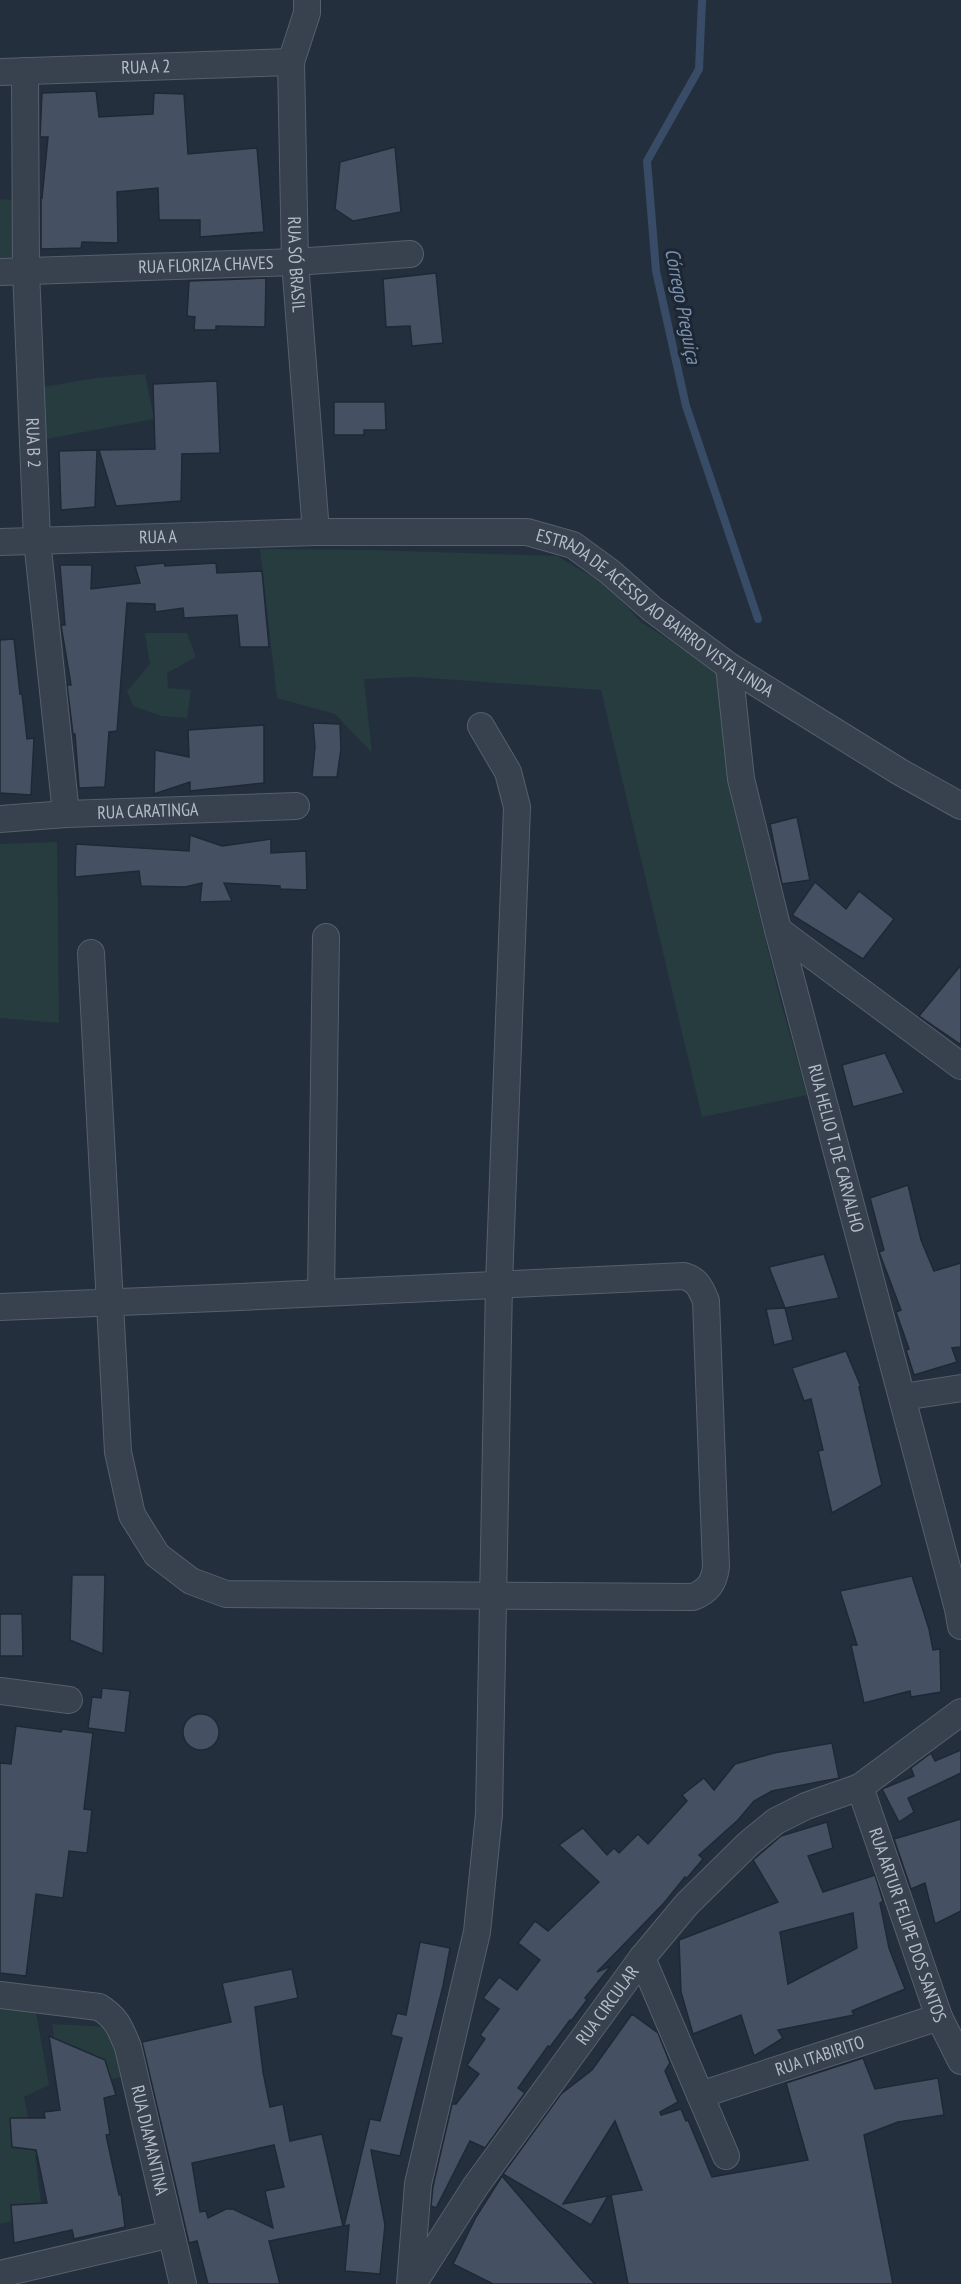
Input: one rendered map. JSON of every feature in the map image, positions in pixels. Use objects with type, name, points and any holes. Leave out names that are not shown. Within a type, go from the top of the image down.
[{"type":"street","name":"RUA SÓ BRASIL","points":[[307,0],[307,13],[291,62],[295,262],[316,532]]},
{"type":"street","name":"RUA A 2","points":[[12,71],[291,62]]},
{"type":"street","name":"RUA B 2","points":[[12,71],[26,270],[37,540],[66,814]]},
{"type":"street","name":"RUA FLORIZA CHAVES","points":[[0,272],[295,262],[410,254]]},
{"type":"street","name":"RUA A","points":[[0,542],[316,532]]},
{"type":"street","name":"ESTRADA DE ACESSO AO BAIRRO VISTA LINDA","points":[[316,532],[527,532],[573,545],[610,572],[652,609],[729,666],[961,806]]},
{"type":"street","name":"RUA HELIO T. DE CARVALHO","points":[[729,666],[741,779],[778,930],[903,1397],[961,1626]]},
{"type":"street","points":[[411,2284],[418,2184],[477,1932],[489,1814],[499,1284],[518,807],[508,772],[481,726]]},
{"type":"street","name":"RUA CARATINGA","points":[[0,819],[66,814],[296,806]]},
{"type":"street","points":[[778,930],[961,1066]]},
{"type":"street","points":[[321,1293],[326,937]]},
{"type":"street","points":[[0,1307],[110,1301],[684,1276],[691,1278],[700,1286],[706,1301],[716,1567],[714,1579],[705,1592],[693,1597],[226,1594],[191,1581],[157,1555],[132,1515],[118,1452],[110,1301],[91,953]]},
{"type":"street","points":[[903,1397],[949,1390],[961,1409]]},
{"type":"street","points":[[0,1691],[69,1700]]},
{"type":"street","name":"RUA CIRCULAR","points":[[411,2284],[475,2187],[642,1958],[687,1905],[749,1843],[776,1821],[806,1806],[860,1787],[961,1712]]},
{"type":"street","name":"RUA ARTUR FELIPE DOS SANTOS","points":[[860,1787],[939,2017],[961,2061]]},
{"type":"street","points":[[642,1958],[726,2156]]},
{"type":"street","name":"RUA DIAMANTINA","points":[[0,1995],[99,2007],[111,2014],[118,2023],[128,2047],[183,2284]]},
{"type":"street","name":"RUA ITABIRITO","points":[[700,2095],[939,2017]]},
{"type":"street","points":[[0,2274],[171,2234]]},
{"type":"green space","points":[[0,199],[12,200],[14,258],[0,259]]},
{"type":"green space","points":[[145,374],[154,419],[46,439],[43,387],[96,378]]},
{"type":"green space","points":[[260,549],[557,556],[608,586],[641,622],[720,672],[732,802],[780,999],[807,1095],[702,1117],[601,690],[413,677],[364,679],[372,753],[335,714],[277,698]]},
{"type":"green space","points":[[145,633],[187,633],[196,657],[167,673],[168,688],[191,690],[187,718],[161,716],[133,706],[127,691],[150,664]]},
{"type":"green space","points":[[57,842],[59,1023],[0,1018],[0,844]]},
{"type":"green space","points":[[0,1985],[31,1985],[49,2085],[24,2097],[35,2152],[92,2137],[46,2173],[35,2154],[41,2204],[11,2205],[12,2221],[0,2224]]},
{"type":"green space","points":[[52,2024],[108,2027],[126,2076],[111,2079],[105,2060],[54,2038]]},
{"type":"building","points":[[96,91],[99,117],[153,114],[154,93],[184,94],[188,154],[257,148],[264,232],[200,237],[200,220],[159,220],[158,188],[117,192],[118,243],[82,242],[81,248],[41,249],[41,198],[48,137],[40,137],[42,93]]},
{"type":"building","points":[[395,147],[401,212],[353,221],[335,209],[340,162]]},
{"type":"building","points":[[436,273],[443,343],[412,346],[410,326],[386,327],[383,279]]},
{"type":"building","points":[[266,278],[265,327],[216,326],[216,330],[194,330],[195,317],[187,316],[189,281]]},
{"type":"building","points":[[217,381],[220,453],[182,454],[181,501],[116,506],[99,450],[155,449],[153,384]]},
{"type":"building","points":[[334,402],[385,402],[386,430],[364,430],[364,435],[334,435]]},
{"type":"building","points":[[97,450],[95,507],[61,510],[59,451]]},
{"type":"building","points":[[164,563],[165,566],[216,563],[217,573],[262,571],[269,647],[240,647],[237,615],[184,618],[183,608],[155,612],[155,604],[127,603],[117,731],[109,732],[105,787],[79,788],[75,734],[73,734],[67,685],[71,685],[61,625],[65,625],[60,565],[92,565],[91,589],[140,583],[135,566]]},
{"type":"building","points":[[14,639],[27,739],[34,738],[31,795],[0,793],[0,640]]},
{"type":"building","points":[[313,723],[340,724],[341,749],[337,777],[312,777],[315,747]]},
{"type":"building","points":[[264,725],[264,783],[190,791],[190,782],[154,794],[155,750],[189,757],[188,730]]},
{"type":"building","points":[[797,817],[810,880],[782,884],[770,824]]},
{"type":"building","points":[[190,835],[222,846],[271,839],[271,853],[306,851],[307,890],[224,883],[232,901],[200,902],[202,883],[185,887],[141,886],[139,871],[75,877],[76,844],[189,851]]},
{"type":"building","points":[[815,882],[846,909],[859,891],[894,919],[863,959],[792,915]]},
{"type":"building","points":[[961,965],[961,1045],[919,1016]]},
{"type":"building","points":[[885,1053],[904,1093],[853,1107],[842,1065]]},
{"type":"building","points":[[908,1185],[921,1240],[934,1271],[961,1263],[961,1347],[952,1348],[957,1362],[914,1375],[906,1350],[909,1349],[896,1312],[901,1310],[879,1252],[884,1250],[870,1198]]},
{"type":"building","points":[[824,1254],[839,1298],[785,1308],[769,1267]]},
{"type":"building","points":[[785,1308],[793,1340],[774,1345],[766,1309]]},
{"type":"building","points":[[846,1351],[861,1387],[859,1387],[882,1485],[832,1513],[818,1451],[823,1450],[811,1399],[804,1401],[792,1368]]},
{"type":"building","points":[[72,1575],[105,1575],[103,1654],[70,1640]]},
{"type":"building","points":[[912,1576],[929,1629],[933,1650],[940,1649],[941,1692],[911,1697],[910,1691],[864,1703],[851,1645],[857,1645],[840,1591]]},
{"type":"building","points":[[0,1614],[22,1614],[23,1656],[0,1656]]},
{"type":"building","points":[[102,1688],[130,1691],[125,1733],[88,1728],[92,1697],[101,1698]]},
{"type":"building","points":[[201,1714],[214,1719],[219,1732],[214,1745],[201,1750],[188,1745],[183,1732],[188,1719]]},
{"type":"building","points":[[16,1726],[61,1732],[62,1729],[93,1733],[84,1809],[92,1810],[87,1853],[69,1851],[63,1898],[36,1894],[26,1976],[0,1973],[0,1763],[11,1764]]},
{"type":"building","points":[[832,1743],[839,1778],[772,1791],[754,1801],[738,1820],[699,1855],[703,1859],[687,1878],[685,1877],[664,1903],[597,1972],[611,1966],[518,2088],[525,2093],[485,2148],[470,2141],[436,2208],[431,2206],[433,2186],[452,2104],[456,2104],[479,2074],[467,2065],[485,2039],[480,2035],[499,2009],[483,1998],[499,1977],[517,1990],[540,1960],[518,1943],[535,1921],[548,1931],[599,1882],[559,1845],[583,1828],[607,1855],[614,1848],[619,1853],[638,1834],[648,1844],[687,1801],[682,1795],[704,1778],[714,1790],[735,1764],[774,1753]]},
{"type":"building","points":[[961,1750],[961,1773],[908,1798],[914,1812],[899,1822],[882,1789],[914,1776],[911,1768],[931,1753],[935,1761]]},
{"type":"building","points":[[961,1819],[961,1911],[935,1924],[925,1883],[911,1889],[894,1839]]},
{"type":"building","points":[[827,1822],[833,1848],[808,1856],[823,1892],[875,1875],[883,1901],[880,1903],[889,1948],[905,1989],[852,2011],[854,2015],[778,2030],[783,2038],[754,2056],[741,2015],[693,2034],[681,1992],[679,1940],[778,1902],[753,1860],[781,1836]],"holes":[[[853,1913],[857,1948],[788,1984],[780,1932]]]},
{"type":"building","points":[[420,1942],[450,1948],[443,1986],[400,2156],[371,2150],[385,2225],[380,2274],[345,2271],[349,2225],[344,2226],[370,2119],[380,2121],[402,2038],[391,2035],[397,2013],[406,2015]]},
{"type":"building","points":[[292,1969],[298,1998],[255,2007],[263,2072],[270,2107],[283,2104],[290,2141],[322,2134],[343,2226],[269,2241],[280,2284],[208,2284],[197,2241],[189,2243],[142,2042],[231,2022],[222,1983]],"holes":[[[274,2145],[284,2187],[265,2191],[273,2228],[233,2209],[226,2209],[208,2218],[206,2211],[200,2212],[192,2163]]]},
{"type":"building","points":[[632,2014],[658,2033],[670,2063],[665,2071],[678,2102],[660,2112],[661,2115],[681,2109],[686,2121],[688,2120],[712,2177],[808,2160],[786,2083],[863,2058],[875,2089],[938,2078],[944,2115],[898,2122],[864,2135],[893,2284],[628,2284],[611,2195],[642,2190],[615,2121],[563,2204],[608,2196],[591,2225],[503,2174],[561,2094],[592,2070]]},
{"type":"building","points":[[49,2036],[105,2060],[116,2095],[104,2098],[110,2134],[106,2135],[119,2195],[121,2194],[125,2227],[74,2239],[72,2230],[14,2243],[11,2205],[47,2203],[36,2150],[12,2147],[10,2118],[45,2118],[44,2112],[60,2110]]},
{"type":"building","points":[[502,2176],[595,2284],[493,2284],[453,2264],[476,2217]]},
{"type":"waterway","name":"Córrego Preguiça","points":[[702,0],[699,69],[647,161],[656,271],[686,406],[758,619]]}]
